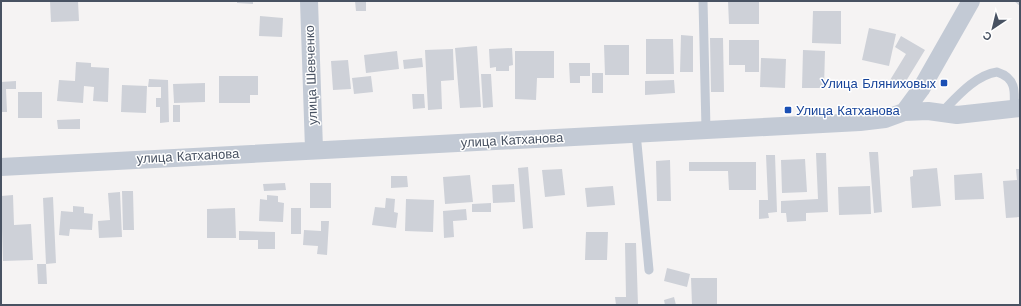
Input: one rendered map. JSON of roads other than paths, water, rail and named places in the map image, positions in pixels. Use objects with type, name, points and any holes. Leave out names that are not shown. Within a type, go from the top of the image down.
[{"type":"street","name":"улица Шевченко","points":[[309,1],[314,149]]},
{"type":"street","points":[[904,112],[921,90],[971,1]]},
{"type":"street","name":"улица Катханова","points":[[1,167],[314,149],[874,121],[895,117],[904,112],[928,111],[970,115],[1017,108]]},
{"type":"lane","points":[[703,1],[706,129]]},
{"type":"lane","points":[[941,113],[972,84],[982,77],[997,72],[1012,80],[1015,87],[1017,108]]},
{"type":"lane","points":[[636,133],[649,270]]},
{"type":"place","name":"Улица Бляниховых","points":[[944,83]]},
{"type":"place","name":"Улица Катханова","points":[[788,110]]}]
